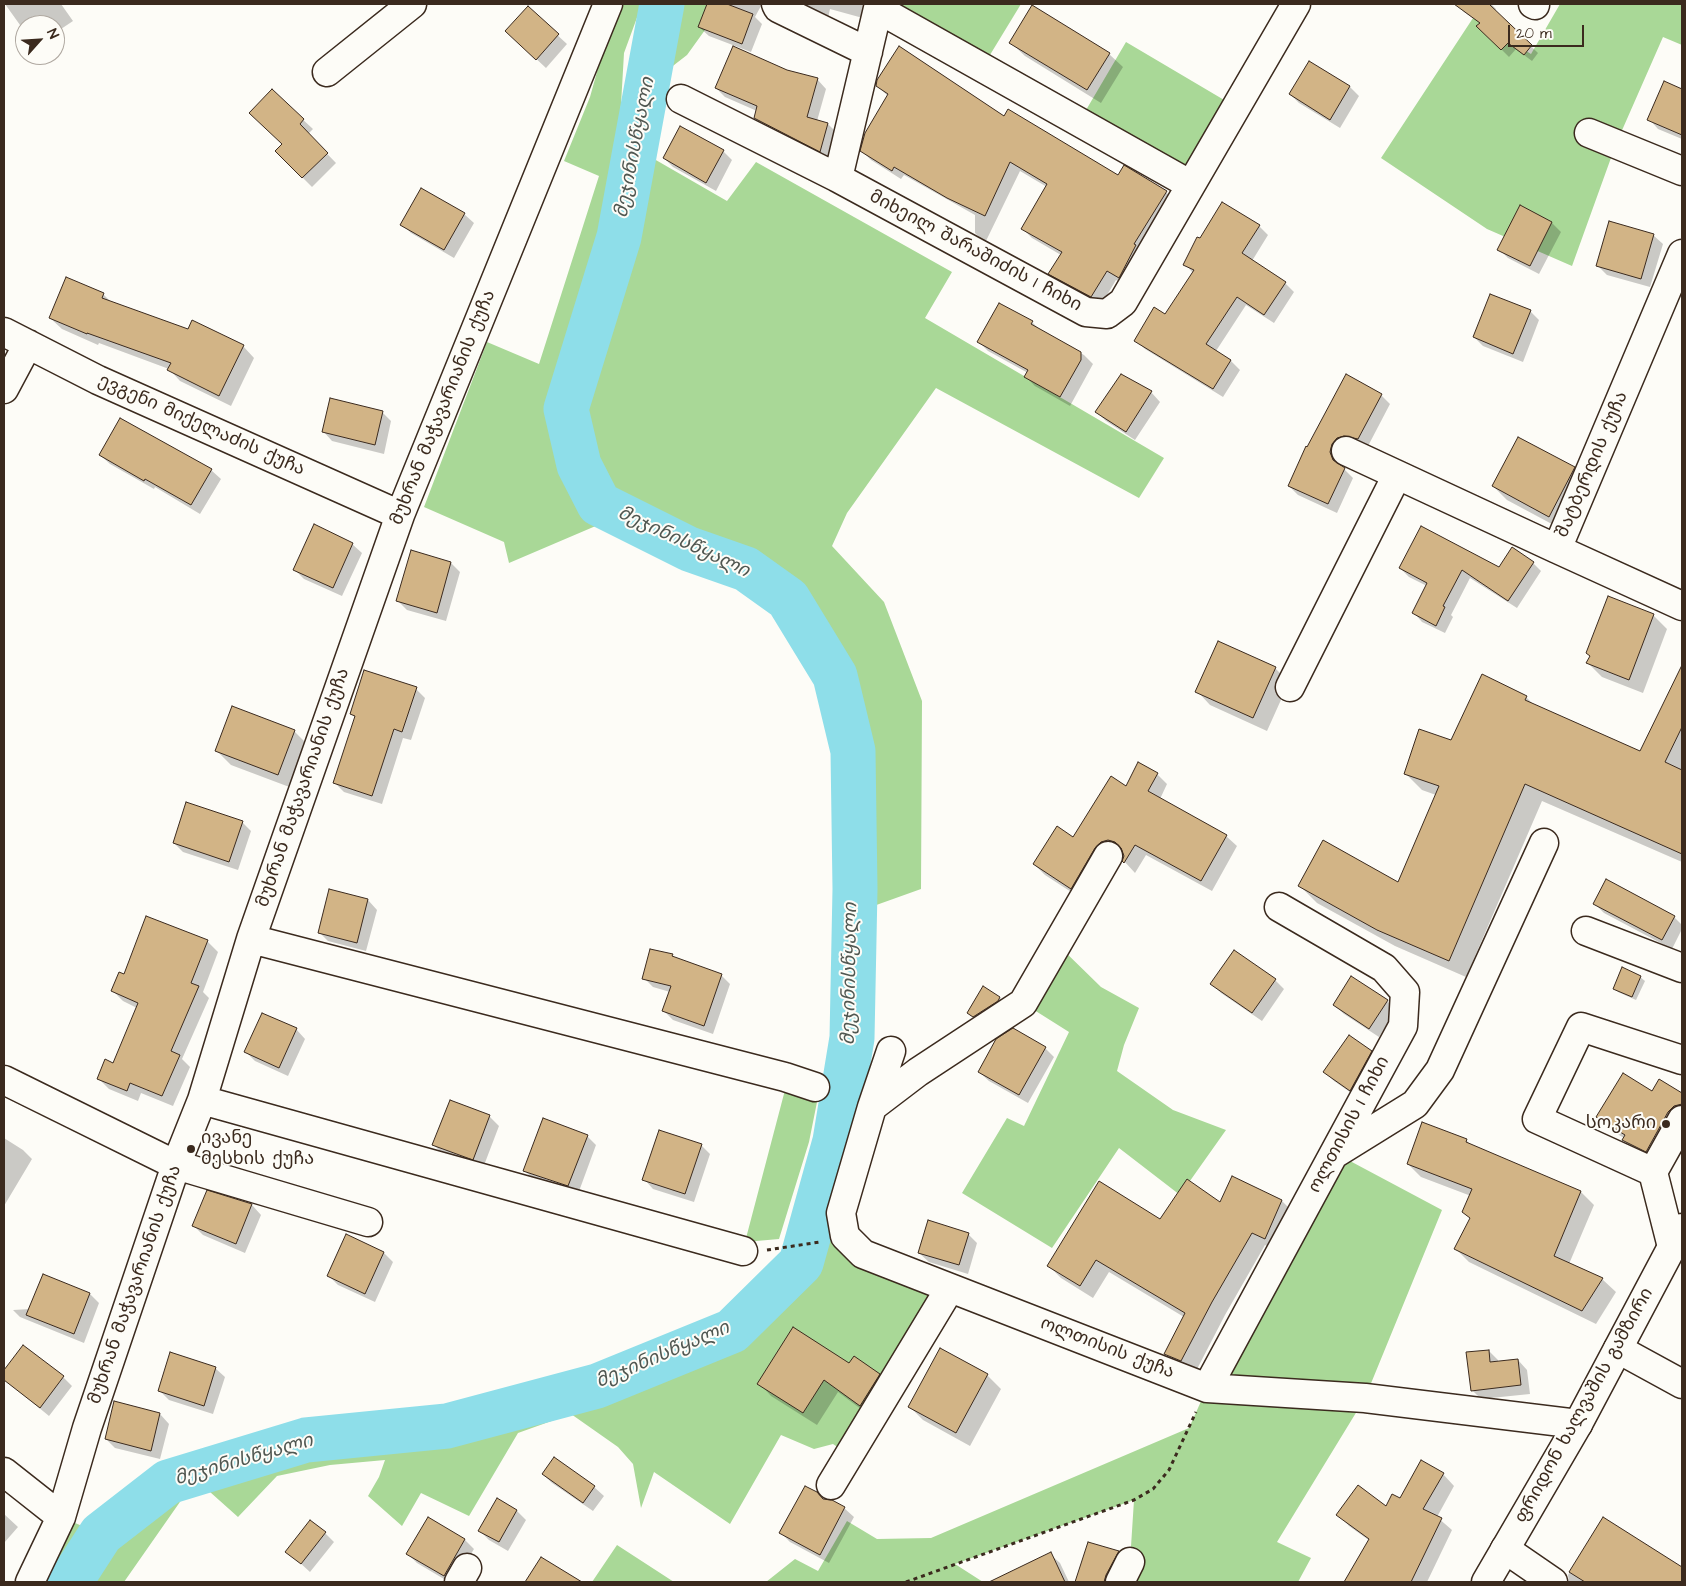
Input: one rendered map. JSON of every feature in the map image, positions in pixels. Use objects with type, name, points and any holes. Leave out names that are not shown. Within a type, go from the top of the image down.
[{"type":"main road","points":[[327,72],[412,4]]},
{"type":"main road","name":"მუხრან მაჭავარიანის ქუჩა","points":[[30,1582],[61,1518],[87,1428],[176,1165],[202,1100],[251,939],[400,515],[608,4]]},
{"type":"main road","points":[[776,4],[778,8],[868,52]]},
{"type":"main road","name":"მიხეილ შარაშიძის I ჩიხი","points":[[681,99],[838,178],[1086,312],[1107,314],[1123,302],[1293,5]]},
{"type":"main road","points":[[838,178],[879,6],[1191,186]]},
{"type":"main road","points":[[1589,132],[1682,171]]},
{"type":"main road","name":"შატბერდის ქუჩა","points":[[1682,254],[1557,549],[1682,606]]},
{"type":"main road","points":[[4,389],[16,338]]},
{"type":"main road","name":"ევგენი მიქელაძის ქუჩა","points":[[16,338],[98,380],[400,515]]},
{"type":"main road","points":[[1346,450],[1557,549]]},
{"type":"main road","points":[[1290,688],[1397,475]]},
{"type":"main road","points":[[1335,1153],[1415,1104],[1440,1070],[1544,843]]},
{"type":"main road","points":[[872,1107],[918,1072],[1023,1003],[1108,856]]},
{"type":"main road","name":"ოლთისის I ჩიხი","points":[[1207,1388],[1403,1026],[1405,992],[1384,968],[1279,907]]},
{"type":"main road","points":[[1586,931],[1682,968]]},
{"type":"main road","points":[[251,939],[785,1077],[815,1087]]},
{"type":"main road","points":[[1677,1238],[1653,1172],[1536,1119],[1580,1027],[1682,1060]]},
{"type":"main road","name":"ოლთისის ქუჩა","points":[[891,1051],[872,1107],[841,1213],[845,1236],[863,1254],[1207,1388],[1365,1398],[1578,1424]]},
{"type":"main road","points":[[4,1080],[176,1165],[368,1222]]},
{"type":"main road","points":[[202,1100],[755,1250]]},
{"type":"main road","points":[[1653,1172],[1682,1120]]},
{"type":"main road","name":"ფრიდონ ხალვაშის გამზირი","points":[[1486,1582],[1578,1424],[1677,1238]]},
{"type":"main road","points":[[831,1485],[950,1288]]},
{"type":"main road","points":[[1618,1349],[1682,1384]]},
{"type":"main road","points":[[4,1472],[61,1518]]},
{"type":"main road","points":[[1505,1549],[1553,1582]]},
{"type":"path","points":[[755,1250],[825,1241]]},
{"type":"path","points":[[906,1582],[1134,1500],[1154,1490],[1169,1470],[1207,1388]]},
{"type":"green space","points":[[616,4],[642,4],[624,53],[618,156],[556,395],[551,439],[568,481],[598,525],[509,563],[504,542],[424,507],[487,342],[539,364],[599,176],[564,161],[590,97]]},
{"type":"green space","points":[[662,4],[716,4],[705,30],[687,55],[647,86]]},
{"type":"green space","points":[[879,4],[1021,4],[982,68]]},
{"type":"green space","points":[[1560,4],[1682,4],[1682,45],[1663,37],[1616,144],[1572,266],[1487,229],[1381,158],[1473,18],[1531,54]]},
{"type":"green space","points":[[1126,42],[1236,107],[1191,185],[1079,122]]},
{"type":"green space","points":[[635,148],[727,201],[756,162],[952,272],[925,318],[1164,458],[1139,498],[936,388],[847,513],[832,546],[884,602],[922,701],[921,889],[854,913],[853,751],[835,676],[788,599],[746,569],[689,549],[599,504],[579,465],[566,409],[619,237]]},
{"type":"green space","points":[[1057,944],[1101,987],[1139,1008],[1124,1045],[1117,1071],[1173,1110],[1226,1130],[1180,1195],[1119,1148],[1052,1248],[962,1193],[1007,1118],[1024,1126],[1069,1032],[1023,1003]]},
{"type":"green space","points":[[785,1090],[817,1102],[809,1142],[779,1239],[745,1242]]},
{"type":"green space","points":[[1335,1153],[1442,1210],[1365,1398],[1277,1542],[1311,1558],[1298,1582],[1120,1582],[1130,1562],[1134,1500],[955,1564],[983,1582],[766,1582],[795,1559],[818,1571],[847,1521],[877,1539],[931,1538],[1189,1428],[1207,1388]]},
{"type":"green space","points":[[814,1217],[845,1236],[950,1288],[849,1455],[833,1444],[814,1449],[781,1435],[730,1524],[654,1472],[641,1508],[633,1464],[618,1447],[571,1414],[518,1433],[469,1516],[421,1493],[402,1526],[368,1496],[379,1477],[385,1460],[330,1465],[277,1476],[238,1517],[210,1492],[182,1499],[124,1582],[30,1582],[61,1517],[101,1534],[168,1482],[306,1440],[447,1426],[597,1386],[732,1331],[801,1263]]},
{"type":"green space","points":[[617,1545],[674,1582],[592,1582]]},
{"type":"building","points":[[707,4],[727,4],[753,14],[742,44],[698,27]]},
{"type":"building","points":[[1454,4],[1489,4],[1532,45],[1524,55],[1508,43],[1501,50],[1476,26],[1480,23]]},
{"type":"building","points":[[1032,5],[1110,53],[1087,90],[1009,43]]},
{"type":"building","points":[[528,6],[559,34],[536,60],[505,31]]},
{"type":"building","points":[[733,46],[787,70],[818,78],[807,117],[828,123],[820,152],[754,118],[757,106],[715,88]]},
{"type":"building","points":[[899,46],[1004,116],[1008,109],[1118,175],[1124,165],[1167,191],[1134,244],[1136,245],[1119,278],[1107,271],[1091,297],[1048,274],[1062,252],[1021,229],[1047,184],[1010,162],[985,216],[947,198],[894,167],[892,171],[860,151],[865,133],[888,94],[876,86],[877,80]]},
{"type":"building","points":[[1309,61],[1350,86],[1330,120],[1289,94]]},
{"type":"building","points":[[1664,81],[1682,89],[1682,135],[1647,120]]},
{"type":"building","points":[[272,89],[304,119],[300,124],[328,153],[302,178],[275,151],[282,144],[249,113]]},
{"type":"building","points":[[680,126],[724,150],[706,183],[663,158]]},
{"type":"building","points":[[421,188],[465,213],[444,250],[400,225]]},
{"type":"building","points":[[1222,202],[1260,225],[1242,253],[1286,282],[1264,315],[1237,297],[1206,344],[1231,360],[1213,389],[1134,341],[1154,307],[1165,314],[1194,270],[1183,265],[1197,237],[1200,238]]},
{"type":"building","points":[[1520,205],[1552,222],[1530,266],[1497,250]]},
{"type":"building","points":[[1609,221],[1654,234],[1641,279],[1596,266]]},
{"type":"building","points":[[66,277],[104,293],[102,298],[188,329],[192,320],[244,345],[219,396],[167,370],[171,363],[87,334],[49,318]]},
{"type":"building","points":[[1490,294],[1531,310],[1513,354],[1473,337]]},
{"type":"building","points":[[999,303],[1033,321],[1031,324],[1081,352],[1081,360],[1060,397],[1024,377],[1028,370],[977,342]]},
{"type":"building","points":[[1121,374],[1152,391],[1126,432],[1095,412]]},
{"type":"building","points":[[1346,374],[1382,394],[1358,439],[1344,436],[1337,438],[1332,444],[1330,452],[1333,460],[1345,468],[1328,504],[1288,486],[1306,446]]},
{"type":"building","points":[[330,398],[383,411],[375,445],[322,432]]},
{"type":"building","points":[[120,418],[212,469],[191,505],[99,455]]},
{"type":"building","points":[[1518,437],[1575,467],[1549,517],[1492,486]]},
{"type":"building","points":[[314,524],[353,543],[333,588],[293,570]]},
{"type":"building","points":[[1421,526],[1499,567],[1512,547],[1534,562],[1508,601],[1462,570],[1443,606],[1445,607],[1436,626],[1412,613],[1427,583],[1399,568]]},
{"type":"building","points":[[411,550],[451,562],[437,613],[396,601]]},
{"type":"building","points":[[1608,596],[1654,614],[1629,680],[1586,663],[1590,656],[1586,653]]},
{"type":"building","points":[[1218,641],[1276,667],[1253,718],[1195,692]]},
{"type":"building","points":[[1682,665],[1682,727],[1665,762],[1682,770],[1682,854],[1525,784],[1449,961],[1377,930],[1298,886],[1323,840],[1398,882],[1439,786],[1404,774],[1419,729],[1451,740],[1482,674],[1527,696],[1525,700],[1640,751]]},
{"type":"building","points":[[364,670],[417,687],[402,732],[394,729],[372,796],[333,783],[355,716],[350,714]]},
{"type":"building","points":[[232,706],[295,730],[278,775],[215,751]]},
{"type":"building","points":[[1138,762],[1158,773],[1148,791],[1227,835],[1201,881],[1135,845],[1124,863],[1122,861],[1124,856],[1121,848],[1115,842],[1108,840],[1101,842],[1095,848],[1071,889],[1033,864],[1057,826],[1073,837],[1111,776],[1126,786]]},
{"type":"building","points":[[186,802],[243,821],[229,862],[173,843]]},
{"type":"building","points":[[1606,879],[1675,916],[1662,940],[1593,904]]},
{"type":"building","points":[[329,889],[368,899],[357,943],[318,933]]},
{"type":"building","points":[[146,916],[208,940],[191,983],[199,986],[171,1051],[180,1055],[162,1096],[130,1083],[127,1091],[97,1079],[105,1059],[113,1063],[138,1003],[111,991],[119,972],[124,974]]},
{"type":"building","points":[[650,949],[673,954],[672,956],[722,974],[704,1026],[662,1011],[671,986],[642,979]]},
{"type":"building","points":[[1234,950],[1276,979],[1252,1013],[1210,984]]},
{"type":"building","points":[[1622,967],[1641,976],[1632,997],[1613,989]]},
{"type":"building","points":[[1351,976],[1388,1000],[1369,1029],[1333,1005]]},
{"type":"building","points":[[983,986],[1000,997],[998,1001],[973,1017],[967,1013]]},
{"type":"building","points":[[262,1013],[297,1028],[279,1068],[244,1052]]},
{"type":"building","points":[[1013,1028],[1046,1047],[1019,1095],[978,1072],[996,1039]]},
{"type":"building","points":[[1349,1035],[1372,1051],[1350,1091],[1323,1072]]},
{"type":"building","points":[[1623,1073],[1652,1091],[1659,1079],[1682,1093],[1682,1104],[1674,1106],[1668,1112],[1646,1152],[1622,1140],[1625,1135],[1596,1117]]},
{"type":"building","points":[[450,1100],[490,1115],[473,1160],[432,1145]]},
{"type":"building","points":[[543,1118],[588,1135],[568,1186],[523,1171]]},
{"type":"building","points":[[1422,1122],[1467,1139],[1466,1142],[1581,1191],[1554,1256],[1603,1278],[1582,1311],[1454,1249],[1470,1218],[1462,1212],[1472,1189],[1407,1164]]},
{"type":"building","points":[[659,1130],[702,1144],[685,1194],[642,1180]]},
{"type":"building","points":[[1232,1176],[1282,1200],[1265,1239],[1252,1233],[1212,1302],[1181,1361],[1164,1354],[1185,1313],[1096,1260],[1080,1286],[1047,1266],[1099,1181],[1160,1219],[1187,1179],[1220,1202]]},
{"type":"building","points":[[207,1190],[252,1204],[236,1244],[192,1226]]},
{"type":"building","points":[[928,1220],[969,1233],[959,1265],[918,1253]]},
{"type":"building","points":[[346,1234],[384,1252],[365,1294],[327,1276]]},
{"type":"building","points":[[43,1274],[90,1293],[74,1334],[26,1315]]},
{"type":"building","points":[[793,1327],[849,1363],[854,1356],[880,1374],[860,1406],[824,1380],[803,1413],[757,1384]]},
{"type":"building","points":[[23,1345],[64,1376],[40,1408],[4,1380],[4,1370]]},
{"type":"building","points":[[940,1348],[988,1374],[956,1433],[908,1407]]},
{"type":"building","points":[[1489,1350],[1490,1362],[1518,1359],[1521,1385],[1471,1391],[1466,1352]]},
{"type":"building","points":[[170,1352],[216,1367],[204,1406],[158,1391]]},
{"type":"building","points":[[114,1401],[160,1413],[151,1451],[105,1439]]},
{"type":"building","points":[[554,1457],[595,1486],[583,1503],[542,1474]]},
{"type":"building","points":[[1421,1460],[1444,1473],[1423,1509],[1442,1518],[1411,1582],[1344,1582],[1369,1539],[1336,1515],[1358,1485],[1386,1506],[1392,1494],[1400,1498]]},
{"type":"building","points":[[805,1486],[817,1492],[823,1499],[832,1500],[845,1507],[820,1555],[779,1533]]},
{"type":"building","points":[[497,1498],[517,1510],[499,1542],[478,1531]]},
{"type":"building","points":[[428,1517],[465,1539],[444,1576],[406,1554]]},
{"type":"building","points":[[1603,1517],[1682,1567],[1682,1582],[1585,1582],[1569,1572]]},
{"type":"building","points":[[310,1520],[326,1532],[301,1564],[285,1552]]},
{"type":"building","points":[[1088,1542],[1119,1551],[1104,1582],[1075,1582]]},
{"type":"building","points":[[1051,1552],[1065,1582],[989,1582]]},
{"type":"building","points":[[541,1557],[582,1582],[525,1582]]},
{"type":"waterway","name":"მეჯინისწყალი","points":[[70,1582],[101,1534],[168,1482],[306,1440],[447,1426],[597,1386],[732,1331],[801,1263],[835,1141],[852,1038],[855,889],[853,751],[835,676],[788,599],[746,569],[689,549],[599,504],[579,465],[566,409],[619,237],[662,4]]},
{"type":"place","name":"სოკარი","points":[[1666,1124]]},
{"type":"place","name":"ივანე მესხის ქუჩა","points":[[191,1149]]}]
